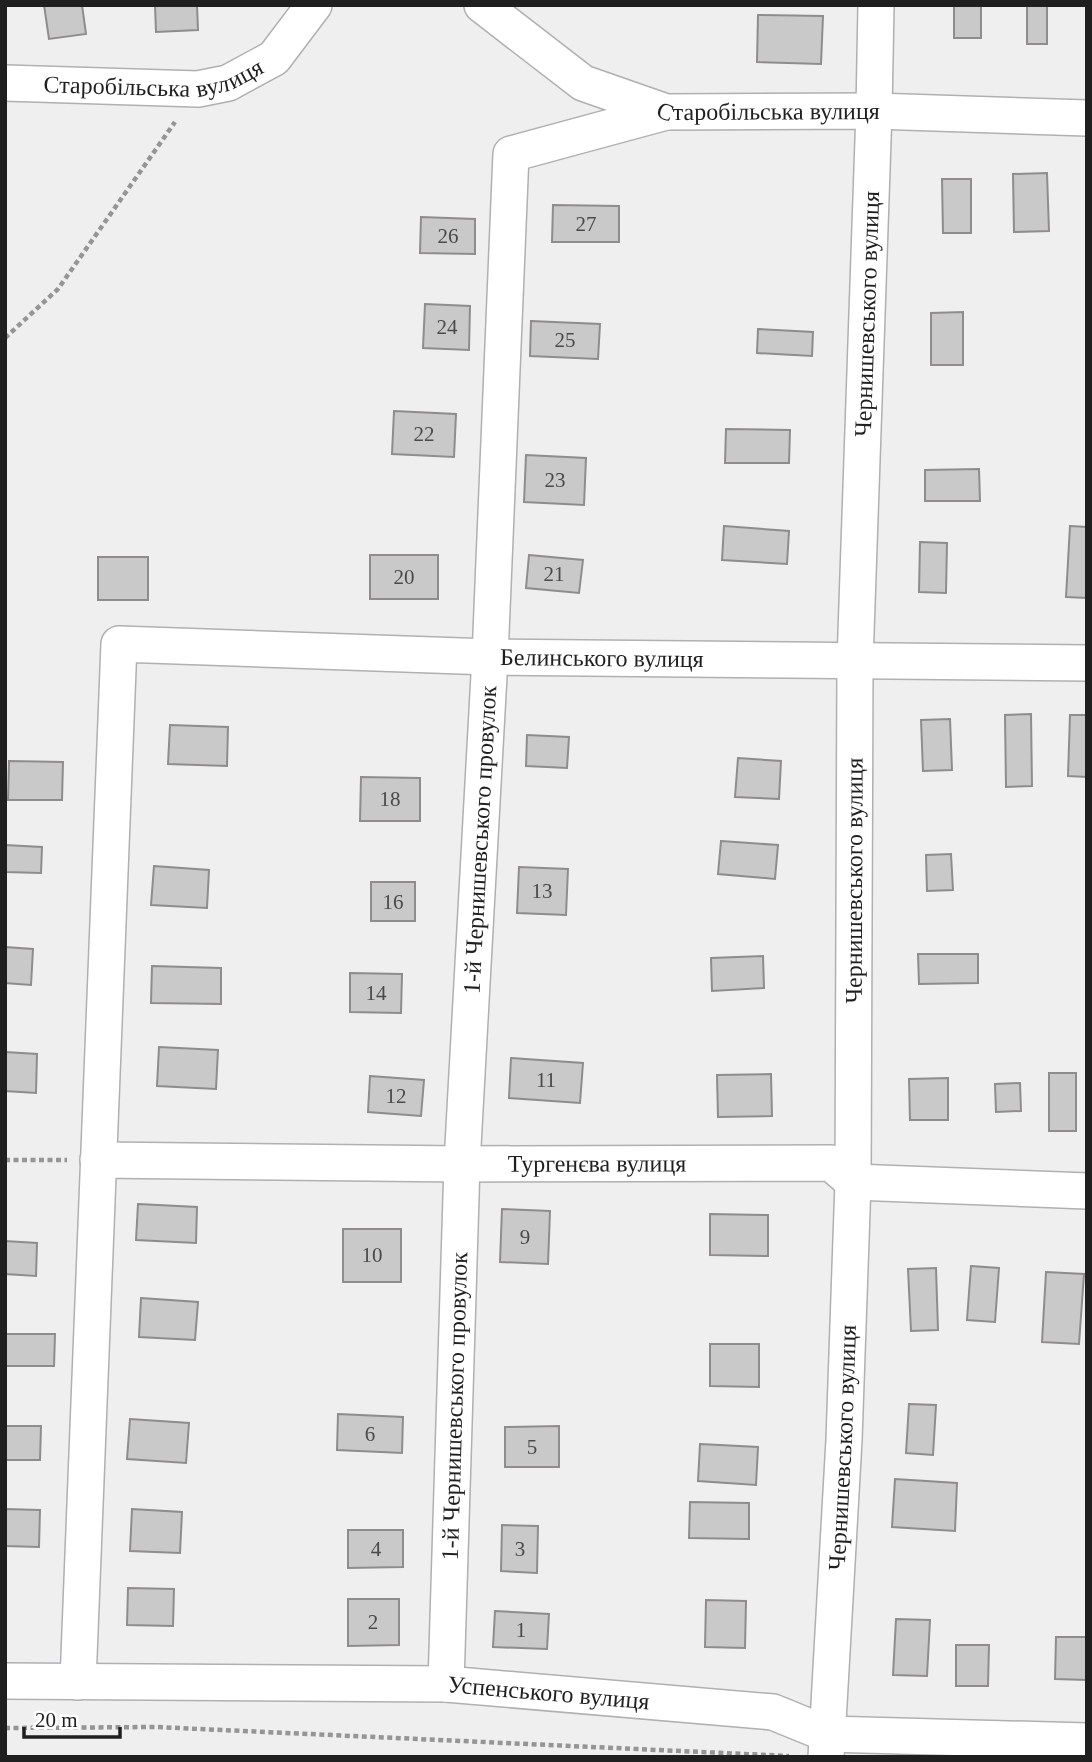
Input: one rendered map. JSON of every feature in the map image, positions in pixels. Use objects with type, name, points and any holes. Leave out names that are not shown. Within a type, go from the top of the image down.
[{"type":"street","name":"Старобільська вулиця","points":[[5,83],[198,89],[228,83],[274,58],[314,5]]},
{"type":"street","name":"Старобільська вулиця","points":[[482,5],[583,83],[666,111],[874,111],[1087,118]]},
{"type":"street","name":"Чернишевського вулиця","points":[[827,1745],[844,1440],[853,1182],[855,662],[876,5]]},
{"type":"street","name":"1-й Чернишевського провулок","points":[[446,1684],[462,1164],[490,657],[511,154],[666,111]]},
{"type":"street","name":"Белинського вулиця","points":[[98,1160],[119,644],[490,657],[1087,663]]},
{"type":"street","name":"Тургенєва вулиця","points":[[98,1160],[462,1164],[831,1163],[853,1182]]},
{"type":"street","points":[[78,1682],[98,1160]]},
{"type":"street","points":[[853,1182],[1087,1191]]},
{"type":"street","name":"Успенського вулиця","points":[[5,1681],[446,1684],[773,1712],[827,1745],[1087,1741]]},
{"type":"path","points":[[5,338],[58,289],[198,89]]},
{"type":"path","points":[[5,1160],[98,1160]]},
{"type":"path","points":[[5,1728],[156,1727],[797,1757]]},
{"type":"building","points":[[44,5],[82,5],[86,34],[49,39]]},
{"type":"building","points":[[155,5],[197,5],[198,30],[156,32]]},
{"type":"building","points":[[954,5],[981,5],[981,38],[954,38]]},
{"type":"building","points":[[1027,5],[1047,5],[1047,44],[1027,44]]},
{"type":"building","points":[[758,15],[823,16],[821,64],[757,62]]},
{"type":"building","points":[[1047,173],[1049,231],[1014,232],[1013,174]]},
{"type":"building","points":[[942,179],[971,179],[971,233],[943,233]]},
{"type":"building","points":[[553,205],[619,206],[619,242],[552,242]]},
{"type":"building","points":[[421,217],[475,219],[475,254],[420,253]]},
{"type":"building","points":[[425,304],[470,306],[469,350],[423,348]]},
{"type":"building","points":[[963,312],[963,365],[931,365],[931,313]]},
{"type":"building","points":[[531,321],[600,324],[598,359],[530,356]]},
{"type":"building","points":[[758,329],[813,332],[812,356],[757,353]]},
{"type":"building","points":[[394,411],[456,414],[454,457],[392,454]]},
{"type":"building","points":[[726,429],[790,430],[789,463],[725,463]]},
{"type":"building","points":[[526,455],[586,458],[584,505],[524,502]]},
{"type":"building","points":[[979,469],[980,501],[925,501],[925,470]]},
{"type":"building","points":[[724,526],[789,531],[787,564],[722,560]]},
{"type":"building","points":[[1070,526],[1087,527],[1087,598],[1066,597]]},
{"type":"building","points":[[920,542],[947,543],[946,593],[919,592]]},
{"type":"building","points":[[370,555],[438,555],[438,599],[370,599]]},
{"type":"building","points":[[529,555],[583,560],[579,593],[526,588]]},
{"type":"building","points":[[98,557],[148,557],[148,600],[98,600]]},
{"type":"building","points":[[1031,714],[1032,786],[1006,787],[1005,715]]},
{"type":"building","points":[[1070,715],[1087,715],[1087,777],[1068,776]]},
{"type":"building","points":[[950,719],[952,770],[923,771],[921,720]]},
{"type":"building","points":[[170,725],[228,727],[227,766],[168,764]]},
{"type":"building","points":[[527,735],[569,737],[567,768],[526,766]]},
{"type":"building","points":[[738,758],[781,761],[779,799],[735,797]]},
{"type":"building","points":[[9,761],[63,762],[62,800],[8,800]]},
{"type":"building","points":[[361,777],[420,778],[420,821],[360,821]]},
{"type":"building","points":[[721,841],[778,845],[775,879],[718,874]]},
{"type":"building","points":[[5,845],[42,847],[41,873],[5,872]]},
{"type":"building","points":[[951,854],[953,890],[927,891],[926,855]]},
{"type":"building","points":[[154,866],[209,870],[207,908],[151,905]]},
{"type":"building","points":[[519,867],[568,869],[566,915],[517,913]]},
{"type":"building","points":[[371,882],[415,882],[415,921],[371,921]]},
{"type":"building","points":[[5,947],[33,949],[31,985],[5,983]]},
{"type":"building","points":[[918,954],[978,954],[978,983],[919,984]]},
{"type":"building","points":[[763,956],[764,988],[712,991],[711,958]]},
{"type":"building","points":[[152,966],[221,968],[221,1004],[151,1003]]},
{"type":"building","points":[[350,973],[402,974],[401,1013],[350,1012]]},
{"type":"building","points":[[159,1047],[218,1050],[216,1089],[157,1086]]},
{"type":"building","points":[[5,1052],[37,1054],[36,1093],[5,1091]]},
{"type":"building","points":[[511,1058],[583,1063],[580,1103],[509,1098]]},
{"type":"building","points":[[1049,1073],[1076,1073],[1076,1131],[1049,1131]]},
{"type":"building","points":[[771,1074],[772,1116],[718,1117],[717,1075]]},
{"type":"building","points":[[370,1076],[424,1080],[421,1116],[368,1112]]},
{"type":"building","points":[[948,1078],[948,1120],[910,1120],[909,1079]]},
{"type":"building","points":[[1020,1083],[1021,1111],[996,1112],[995,1084]]},
{"type":"building","points":[[138,1204],[197,1207],[196,1243],[136,1240]]},
{"type":"building","points":[[502,1209],[550,1211],[548,1264],[500,1262]]},
{"type":"building","points":[[710,1214],[768,1215],[768,1256],[710,1255]]},
{"type":"building","points":[[343,1229],[401,1229],[401,1282],[343,1282]]},
{"type":"building","points":[[5,1241],[37,1243],[36,1276],[5,1274]]},
{"type":"building","points":[[971,1266],[999,1268],[995,1322],[967,1320]]},
{"type":"building","points":[[936,1268],[938,1330],[911,1331],[908,1269]]},
{"type":"building","points":[[1046,1272],[1084,1274],[1079,1344],[1042,1342]]},
{"type":"building","points":[[141,1298],[198,1302],[195,1340],[139,1337]]},
{"type":"building","points":[[5,1334],[55,1334],[54,1366],[5,1366]]},
{"type":"building","points":[[710,1344],[759,1344],[759,1387],[710,1386]]},
{"type":"building","points":[[909,1404],[936,1405],[933,1455],[906,1453]]},
{"type":"building","points":[[338,1414],[403,1417],[402,1453],[337,1450]]},
{"type":"building","points":[[130,1419],[189,1423],[186,1463],[127,1459]]},
{"type":"building","points":[[5,1426],[41,1426],[40,1460],[5,1460]]},
{"type":"building","points":[[559,1426],[559,1467],[505,1467],[505,1427]]},
{"type":"building","points":[[700,1444],[758,1447],[756,1485],[698,1481]]},
{"type":"building","points":[[895,1479],[957,1483],[955,1531],[892,1527]]},
{"type":"building","points":[[690,1502],[749,1503],[749,1539],[689,1538]]},
{"type":"building","points":[[5,1509],[40,1510],[39,1547],[5,1546]]},
{"type":"building","points":[[132,1509],[182,1512],[180,1553],[130,1551]]},
{"type":"building","points":[[502,1525],[538,1526],[537,1573],[501,1571]]},
{"type":"building","points":[[348,1530],[403,1530],[403,1567],[348,1568]]},
{"type":"building","points":[[128,1588],[174,1589],[173,1626],[127,1625]]},
{"type":"building","points":[[348,1599],[399,1599],[399,1645],[348,1646]]},
{"type":"building","points":[[706,1600],[746,1601],[745,1648],[705,1647]]},
{"type":"building","points":[[495,1611],[549,1614],[547,1649],[493,1647]]},
{"type":"building","points":[[896,1619],[930,1620],[927,1676],[893,1675]]},
{"type":"building","points":[[1056,1637],[1087,1637],[1087,1680],[1055,1679]]},
{"type":"building","points":[[956,1645],[989,1645],[988,1686],[956,1686]]}]
